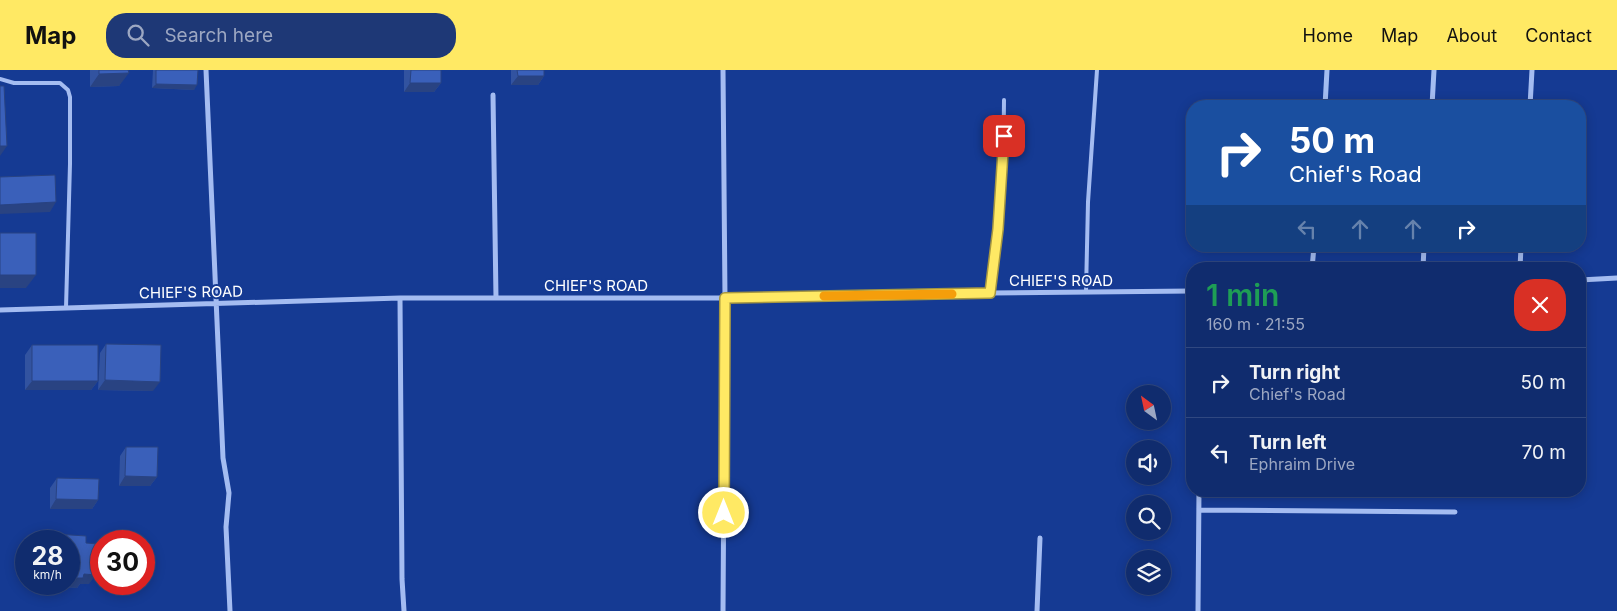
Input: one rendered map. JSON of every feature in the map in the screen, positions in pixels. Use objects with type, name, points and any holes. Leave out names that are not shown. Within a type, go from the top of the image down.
[{"type":"street","points":[[206,70],[218,305],[223,458],[229,493],[226,528],[230,611]]},
{"type":"street","points":[[723,70],[725,298],[723,611]]},
{"type":"street","points":[[1326,100],[1328,70]]},
{"type":"street","points":[[1432,100],[1434,70]]},
{"type":"street","points":[[1530,100],[1532,70]]},
{"type":"street","points":[[493,95],[496,298]]},
{"type":"street","points":[[1586,280],[1617,278]]},
{"type":"street","name":"CHIEF'S ROAD","points":[[0,310],[218,305],[400,298],[725,298],[1186,291]]},
{"type":"street","points":[[400,298],[404,611]]},
{"type":"street","points":[[1198,497],[1198,611]]},
{"type":"street","points":[[1199,510],[1455,512]]},
{"type":"street","points":[[1038,611],[1040,538]]},
{"type":"lane","points":[[1086,292],[1088,202],[1097,70]]},
{"type":"lane","points":[[0,79],[14,83],[60,84],[68,90],[70,97],[70,164],[66,308]]},
{"type":"lane","points":[[990,293],[998,229],[1004,136],[1004,100]]},
{"type":"building","points":[[99,70],[128,70],[129,73],[99,74]]},
{"type":"building","points":[[156,70],[198,70],[197,85],[156,84]]},
{"type":"building","points":[[411,70],[441,70],[441,83],[410,83]]},
{"type":"building","points":[[517,70],[544,70],[544,76],[518,76]]},
{"type":"building","points":[[0,86],[4,86],[7,146],[0,146]]},
{"type":"building","points":[[55,175],[56,202],[0,205],[0,177]]},
{"type":"building","points":[[0,233],[36,233],[36,275],[0,275]]},
{"type":"building","points":[[106,344],[161,345],[160,382],[105,380]]},
{"type":"building","points":[[32,345],[98,345],[98,381],[32,381]]},
{"type":"building","points":[[126,447],[158,447],[157,477],[125,476]]},
{"type":"building","points":[[57,478],[99,479],[98,500],[56,499]]},
{"type":"building","points":[[80,536],[86,536],[86,543],[90,543],[90,574],[84,574],[83,578],[80,578]]},
{"type":"slow traffic","points":[[824,296],[952,294]]},
{"type":"route","points":[[724,513],[725,298],[990,293],[998,229],[1004,136]]}]
